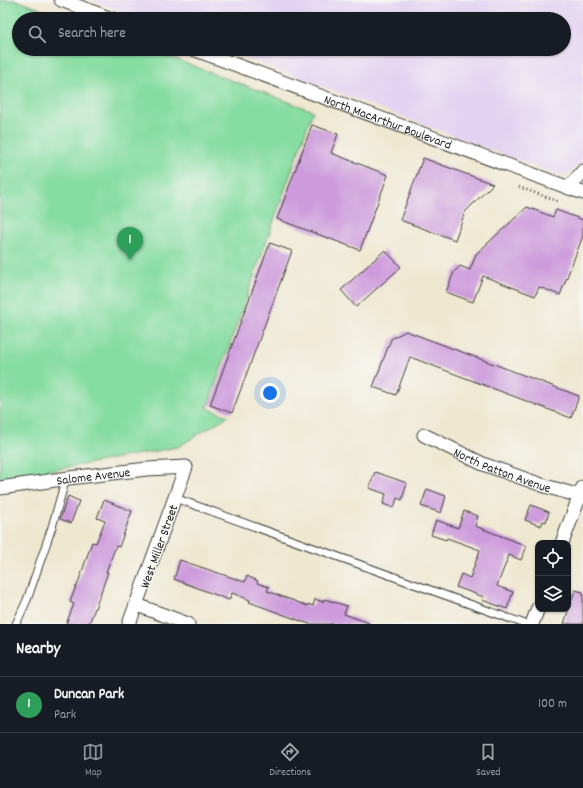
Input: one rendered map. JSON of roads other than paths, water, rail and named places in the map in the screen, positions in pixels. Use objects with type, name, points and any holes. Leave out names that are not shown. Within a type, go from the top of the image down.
[{"type":"street","points":[[61,0],[93,12]]},
{"type":"street","name":"North MacArthur Boulevard","points":[[212,56],[583,193]]},
{"type":"street","points":[[569,188],[583,171]]},
{"type":"street","name":"North Patton Avenue","points":[[424,436],[483,464],[542,485],[582,494]]},
{"type":"street","name":"Salome Avenue","points":[[0,488],[66,478],[147,469],[186,467]]},
{"type":"street","name":"West Miller Street","points":[[129,624],[186,467]]},
{"type":"street","points":[[563,540],[582,494]]},
{"type":"street","points":[[137,605],[188,624]]},
{"type":"street","points":[[532,624],[536,612]]},
{"type":"lane","points":[[16,624],[27,600],[52,527],[66,478]]},
{"type":"lane","points":[[175,498],[525,624]]},
{"type":"place","name":"Duncan Park","points":[[130,260]]}]
